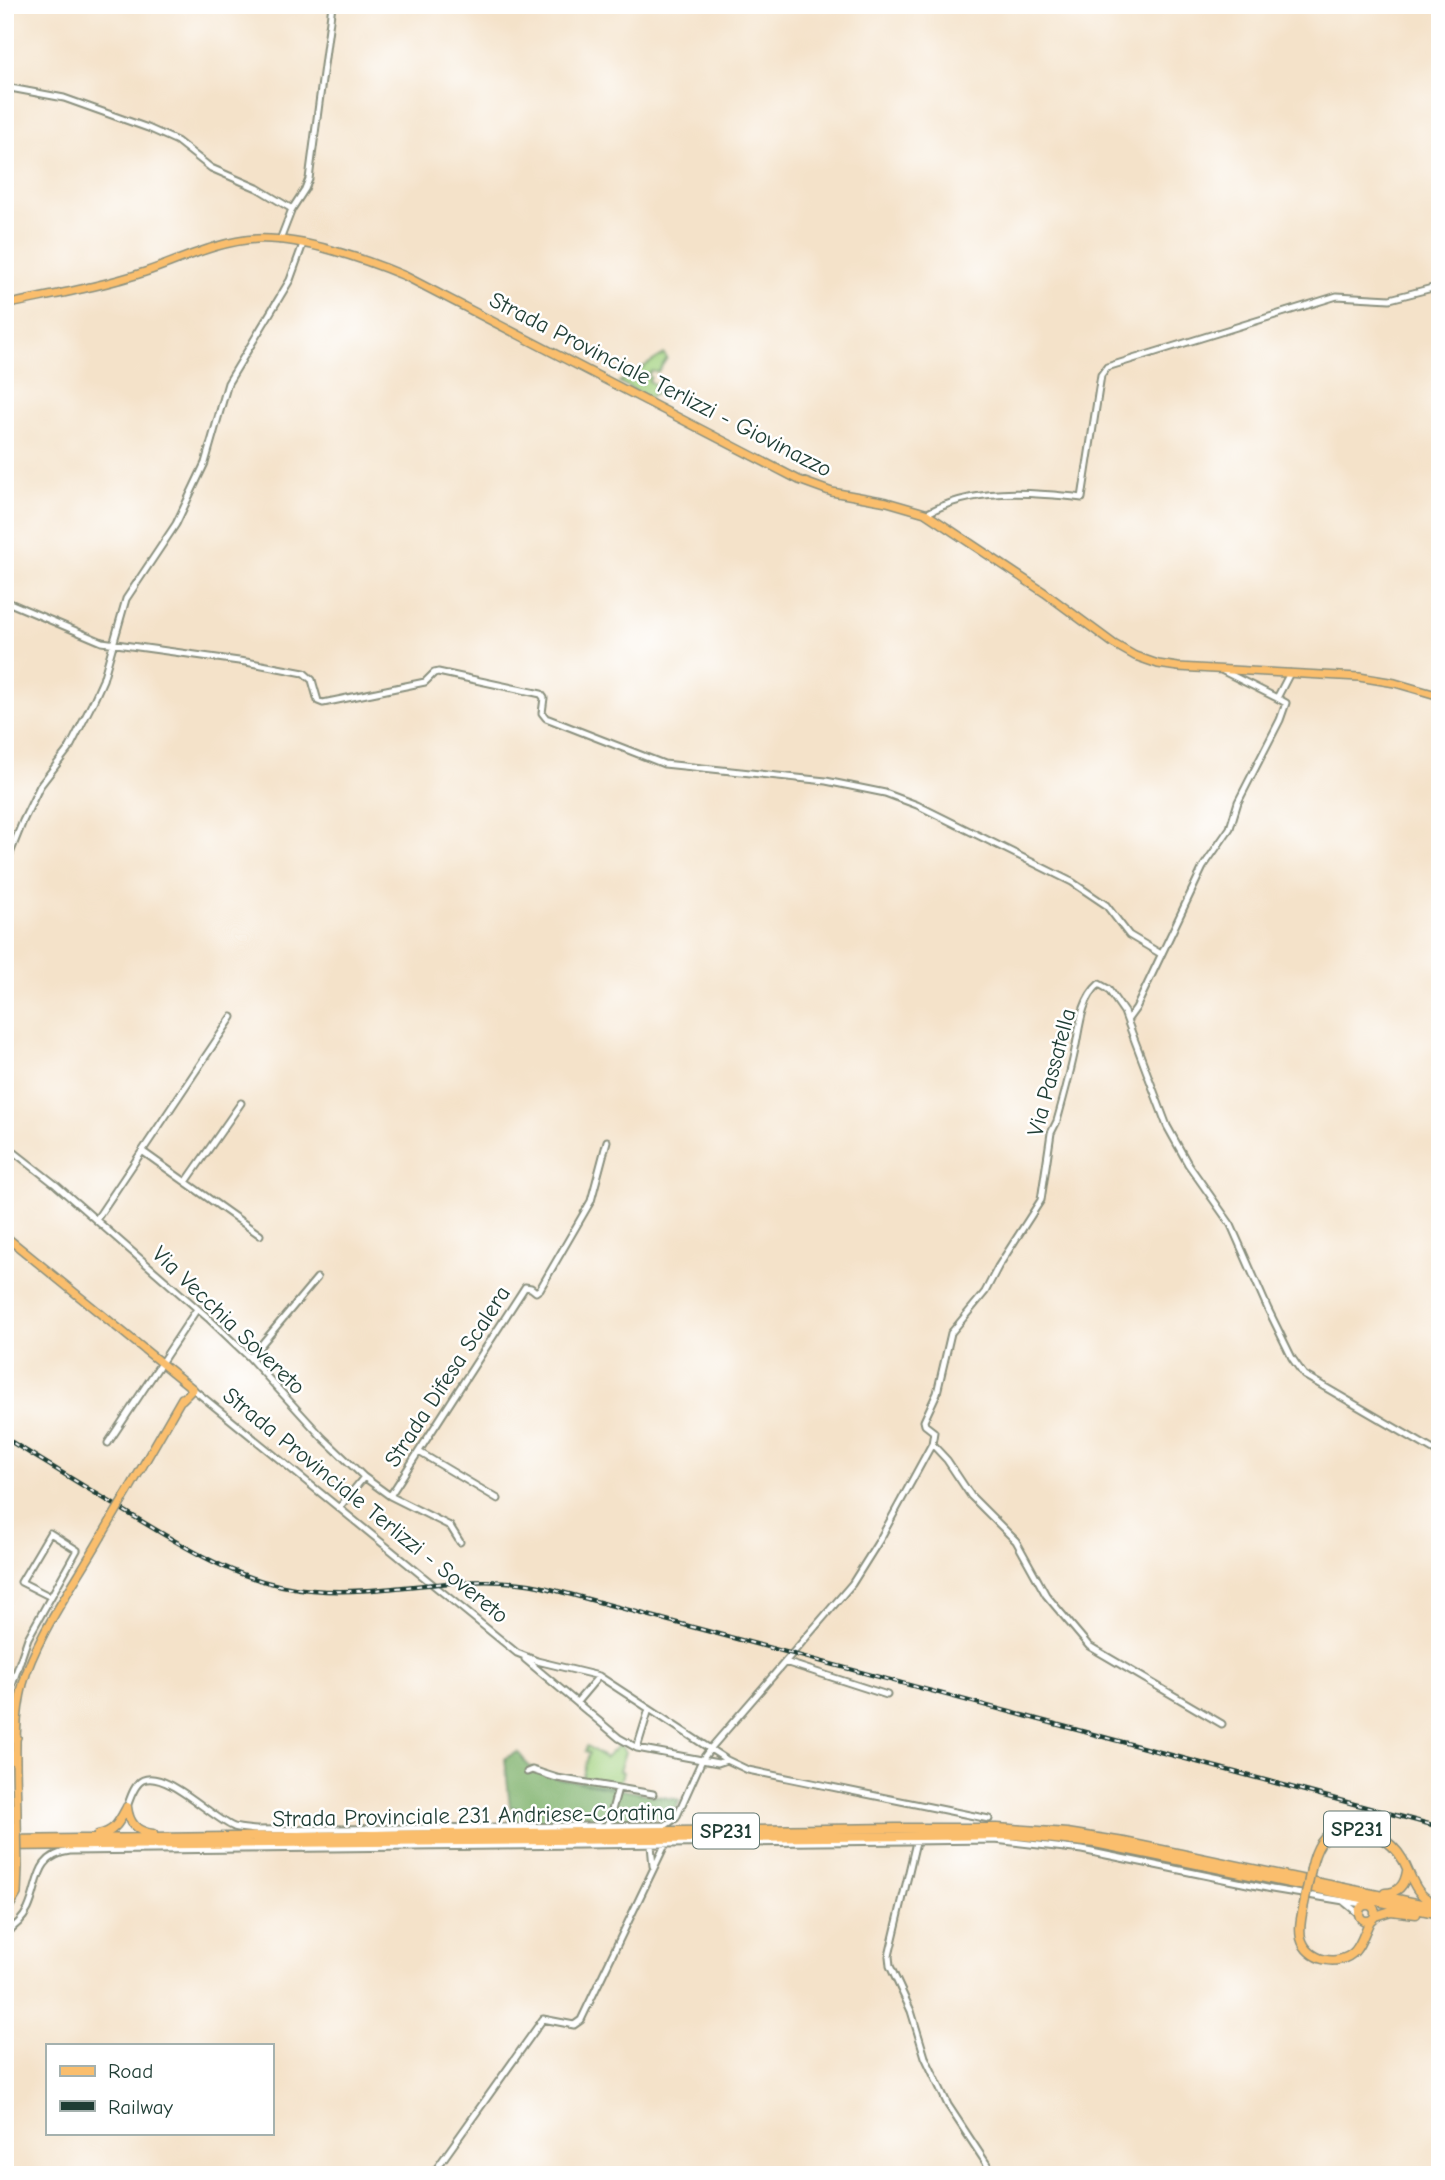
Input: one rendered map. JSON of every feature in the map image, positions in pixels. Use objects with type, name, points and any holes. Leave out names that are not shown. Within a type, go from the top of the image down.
[{"type":"highway","points":[[127,1807],[130,1822],[143,1832],[212,1837]]},
{"type":"highway","points":[[57,1839],[108,1832],[118,1825],[127,1807]]},
{"type":"highway","name":"Strada Provinciale 231 Andriese-Coratina","points":[[5,1840],[997,1828],[1067,1833],[1124,1842],[1440,1906]]},
{"type":"highway","name":"SP231","points":[[1372,1918],[1356,1949],[1343,1958],[1329,1961],[1313,1955],[1300,1936],[1316,1850],[1325,1838],[1336,1831],[1352,1829],[1370,1832],[1385,1840],[1399,1853],[1419,1893],[1440,1906]]},
{"type":"highway","name":"Strada Provinciale 231 Andriese-Coratina","points":[[5,1846],[1014,1835],[1068,1839],[1122,1848],[1440,1915]]},
{"type":"highway","name":"SP231","points":[[1335,1886],[1390,1893],[1403,1884],[1407,1871]]},
{"type":"highway","points":[[1362,1937],[1362,1907],[1368,1905],[1374,1910],[1372,1918]]},
{"type":"highway","name":"SP231","points":[[1360,1916],[1372,1918],[1391,1911],[1440,1915]]},
{"type":"main road","name":"Strada Provinciale Terlizzi - Giovinazzo","points":[[5,305],[133,276],[240,240],[280,240],[360,259],[405,276],[799,480],[832,492],[887,502],[926,514],[1135,656],[1158,664],[1223,671],[1378,679],[1440,696]]},
{"type":"main road","name":"Strada Provinciale Terlizzi - Sovereto","points":[[5,1237],[190,1387]]},
{"type":"main road","points":[[5,1914],[16,1896],[17,1737],[19,1704],[30,1662],[190,1387]]},
{"type":"main road","points":[[5,1724],[19,1704]]},
{"type":"main road","points":[[5,1732],[17,1737]]},
{"type":"main road","points":[[5,1739],[17,1737]]},
{"type":"main road","points":[[5,1747],[17,1764]]},
{"type":"street","points":[[280,240],[292,209],[306,189],[309,179],[332,5]]},
{"type":"street","points":[[5,87],[64,97],[148,128],[177,141],[211,168],[257,188],[292,209]]},
{"type":"street","points":[[5,866],[40,786],[69,747],[103,680],[126,599],[176,524],[205,463],[228,383],[290,280],[303,244]]},
{"type":"street","points":[[926,514],[943,504],[982,496],[1044,494],[1082,498],[1101,375],[1107,367],[1337,296],[1390,299],[1440,286]]},
{"type":"street","points":[[5,601],[95,640],[304,673],[312,680],[318,701],[323,703],[425,682],[438,672],[541,694],[544,698],[542,711],[545,718],[664,764],[826,781],[885,793],[917,805],[1072,882],[1106,905],[1129,935],[1161,954]]},
{"type":"street","points":[[1128,1019],[1136,1008],[1203,867],[1230,828],[1238,802],[1286,703],[1223,671]]},
{"type":"street","points":[[1277,698],[1290,673]]},
{"type":"street","name":"Via Passatella","points":[[932,1444],[934,1432],[924,1421],[937,1394],[951,1333],[985,1292],[1041,1200],[1051,1133],[1058,1121],[1077,1045],[1079,1023],[1096,985],[1101,984],[1108,989],[1128,1019],[1167,1126],[1188,1164],[1231,1225],[1268,1310],[1292,1358],[1304,1375],[1440,1454]]},
{"type":"street","points":[[96,1220],[232,1017]]},
{"type":"street","points":[[186,1182],[241,1102]]},
{"type":"street","name":"Strada Difesa Scalera","points":[[390,1496],[525,1287],[531,1287],[536,1292],[540,1289],[591,1201],[607,1141]]},
{"type":"street","name":"Via Vecchia Sovereto","points":[[5,1145],[56,1185],[250,1358],[322,1437],[364,1477],[390,1496],[450,1526],[460,1542]]},
{"type":"street","points":[[142,1151],[260,1235]]},
{"type":"street","points":[[250,1358],[317,1278]]},
{"type":"street","points":[[108,1443],[197,1309]]},
{"type":"street","name":"Strada Provinciale Terlizzi - Sovereto","points":[[190,1387],[522,1657],[599,1676],[727,1760]]},
{"type":"street","points":[[127,1807],[138,1783],[154,1778],[168,1783],[233,1826],[256,1830],[666,1825],[673,1822],[702,1760],[710,1749],[852,1584],[879,1541],[932,1444],[947,1460],[971,1496],[1016,1541],[1046,1595],[1089,1646],[1222,1724]]},
{"type":"street","points":[[419,1452],[498,1499]]},
{"type":"street","points":[[339,1508],[364,1477]]},
{"type":"street","points":[[5,1706],[28,1638],[76,1550],[50,1533],[21,1581],[47,1595]]},
{"type":"street","points":[[522,1657],[619,1738],[637,1748],[718,1763],[727,1760],[748,1770],[989,1819]]},
{"type":"street","points":[[785,1662],[887,1695]]},
{"type":"street","points":[[577,1702],[599,1676]]},
{"type":"street","points":[[637,1748],[649,1709]]},
{"type":"street","points":[[527,1772],[532,1770],[557,1778],[653,1794]]},
{"type":"street","points":[[608,1825],[618,1788]]},
{"type":"street","points":[[5,1933],[16,1926],[27,1910],[41,1870],[48,1859],[69,1851],[995,1840],[1082,1850],[1272,1889],[1368,1905]]},
{"type":"street","points":[[916,1842],[889,1956],[890,1966],[911,2011],[915,2031],[937,2081],[959,2123],[995,2175]]},
{"type":"street","points":[[651,1845],[653,1866]]},
{"type":"street","points":[[432,2175],[543,2019],[574,2025],[580,2020],[665,1845]]},
{"type":"street","points":[[1340,1900],[1360,1916]]},
{"type":"green space","points":[[664,354],[667,358],[658,372],[651,371],[648,375],[651,377],[649,381],[661,389],[649,398],[619,382]]},
{"type":"green space","points":[[620,1744],[625,1752],[619,1771],[623,1772],[619,1787],[581,1782],[589,1753],[585,1751],[587,1746],[605,1758]]},
{"type":"green space","points":[[518,1752],[529,1766],[557,1778],[680,1800],[672,1818],[515,1822],[517,1808],[510,1807],[505,1758]]},
{"type":"railway","points":[[5,1438],[193,1551],[238,1573],[262,1581],[286,1587],[340,1591],[482,1581],[539,1586],[1440,1827]]}]
